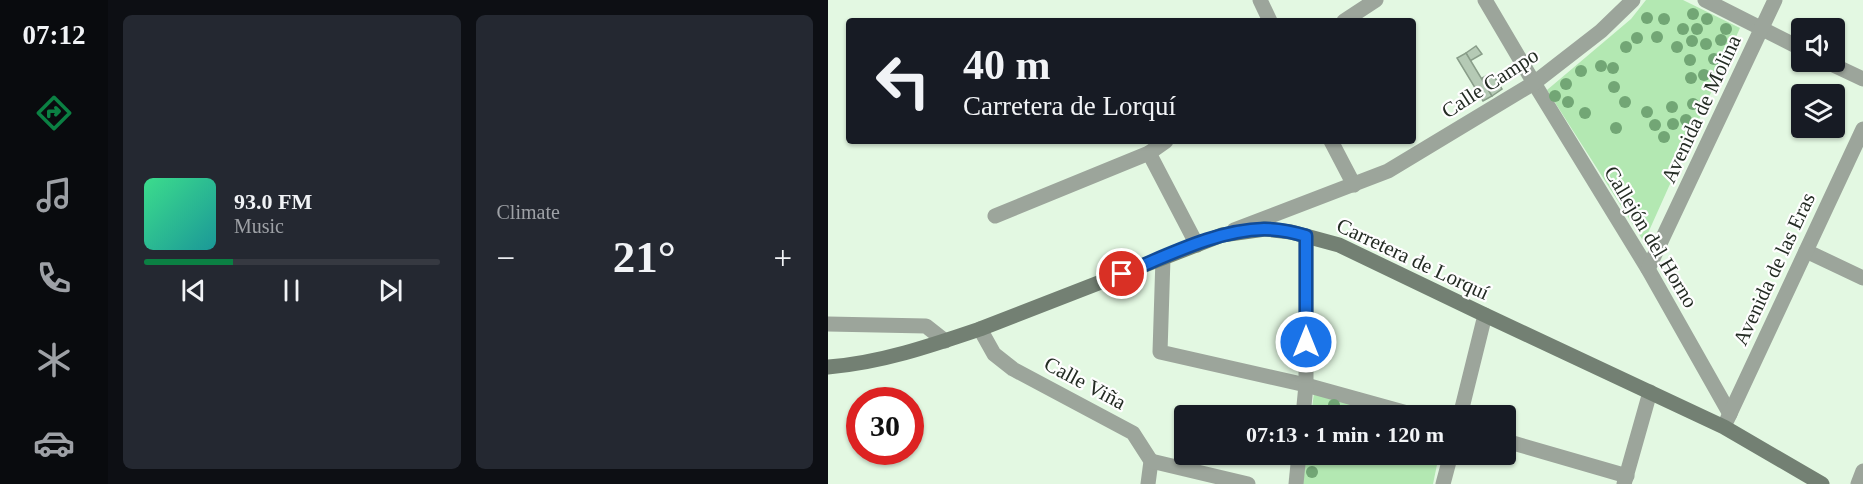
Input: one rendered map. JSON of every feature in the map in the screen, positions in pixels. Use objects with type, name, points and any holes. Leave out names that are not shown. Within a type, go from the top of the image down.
[{"type":"main road","name":"Carretera de Lorquí","points":[[828,367],[848,366],[898,355],[945,341],[1222,235],[1265,229],[1291,232],[1339,245],[1650,392],[1727,420],[1822,484]]},
{"type":"street","points":[[1260,0],[1269,18]]},
{"type":"street","points":[[1349,18],[1376,0]]},
{"type":"street","name":"Callejón del Horno","points":[[1485,0],[1648,269],[1727,420]]},
{"type":"street","name":"Calle Campo","points":[[1222,235],[1388,171],[1534,83],[1601,31],[1633,0]]},
{"type":"street","points":[[1705,0],[1791,44]]},
{"type":"street","name":"Avenida de Molina","points":[[1648,269],[1775,0]]},
{"type":"street","points":[[1845,70],[1863,79]]},
{"type":"street","name":"Avenida de las Eras","points":[[1727,420],[1863,129]]},
{"type":"street","points":[[995,216],[1149,153],[1162,144]]},
{"type":"street","points":[[1333,144],[1354,185]]},
{"type":"street","points":[[1149,153],[1197,245]]},
{"type":"street","points":[[1304,405],[1306,236]]},
{"type":"street","points":[[1806,251],[1863,278]]},
{"type":"street","points":[[1162,258],[1160,352],[1306,385],[1378,405]]},
{"type":"street","points":[[1463,405],[1485,315]]},
{"type":"street","points":[[828,324],[926,326],[945,341]]},
{"type":"street","name":"Calle Viña","points":[[980,329],[994,354],[1013,369],[1133,433],[1151,461]]},
{"type":"street","points":[[1516,444],[1626,480],[1650,392]]},
{"type":"street","points":[[1148,484],[1151,461],[1248,484]]},
{"type":"street","points":[[1296,484],[1298,465]]},
{"type":"street","points":[[1443,484],[1448,465]]},
{"type":"street","points":[[1858,484],[1863,471]]},
{"type":"green space","points":[[1646,0],[1683,0],[1740,28],[1644,242],[1547,90],[1631,19]]},
{"type":"green space","points":[[1314,393],[1356,405],[1312,405]]},
{"type":"green space","points":[[1305,465],[1437,465],[1433,484],[1303,484]]},
{"type":"building","points":[[1476,46],[1482,54],[1470,61],[1466,53]]},
{"type":"building","points":[[1466,53],[1492,96],[1483,101],[1457,58]]},
{"type":"building","points":[[1492,73],[1502,89],[1492,96],[1482,78]]},
{"type":"route","points":[[1122,274],[1222,235],[1265,229],[1306,236],[1306,342]]}]
